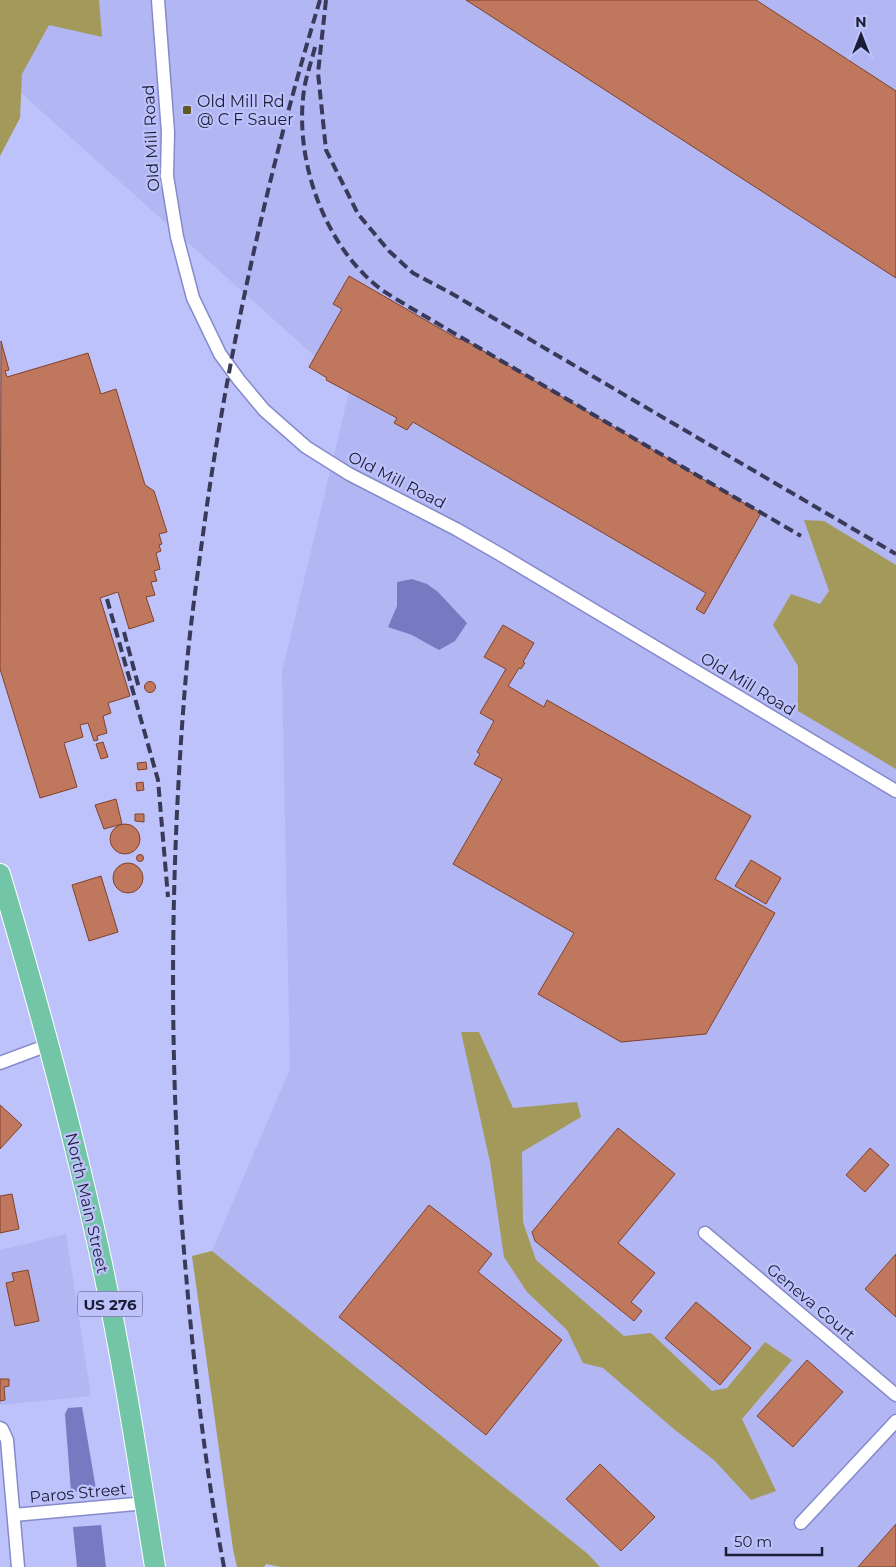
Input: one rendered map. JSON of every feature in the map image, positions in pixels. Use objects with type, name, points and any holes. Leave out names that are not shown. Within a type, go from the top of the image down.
[{"type":"main road","name":"North Main Street","points":[[0,874],[31,978],[99,1251],[146,1504],[155,1567]]},
{"type":"street","name":"Old Mill Road","points":[[158,0],[168,132],[167,176],[183,264],[193,298],[216,347],[234,374],[264,410],[289,433],[325,461],[456,528],[896,791]]},
{"type":"street","points":[[0,1063],[48,1044]]},
{"type":"street","name":"Geneva Court","points":[[705,1233],[896,1395]]},
{"type":"street","points":[[801,1523],[896,1421]]},
{"type":"street","points":[[0,1428],[7,1440],[18,1567]]},
{"type":"street","name":"Paros Street","points":[[14,1514],[146,1504]]},
{"type":"shaded area","points":[[0,0],[896,0],[896,1567],[600,1567],[588,1554],[212,1251],[290,1069],[282,672],[350,388],[0,74]]},
{"type":"shaded area","points":[[0,0],[99,0],[102,37],[49,25],[22,74],[20,118],[0,156]]},
{"type":"shaded area","points":[[804,520],[824,521],[896,565],[896,769],[798,711],[798,666],[773,625],[791,594],[820,604],[829,591]]},
{"type":"shaded area","points":[[412,579],[427,584],[438,592],[467,623],[455,641],[439,650],[412,635],[388,627],[397,606],[397,582]]},
{"type":"shaded area","points":[[461,1032],[479,1032],[513,1108],[577,1102],[581,1117],[522,1152],[523,1222],[536,1260],[624,1336],[651,1333],[712,1391],[727,1388],[765,1342],[792,1360],[742,1419],[776,1491],[751,1500],[714,1460],[675,1430],[603,1368],[583,1363],[567,1330],[527,1292],[504,1257],[490,1162]]},
{"type":"shaded area","points":[[66,1234],[91,1396],[0,1405],[0,1250]]},
{"type":"shaded area","points":[[212,1251],[588,1554],[600,1567],[281,1567],[266,1564],[264,1567],[237,1567],[192,1256]]},
{"type":"shaded area","points":[[82,1407],[96,1489],[71,1492],[65,1414],[68,1408]]},
{"type":"shaded area","points":[[101,1525],[106,1567],[77,1567],[73,1527]]},
{"type":"building","points":[[466,0],[756,0],[896,91],[896,278]]},
{"type":"building","points":[[349,276],[460,340],[461,338],[761,513],[704,614],[696,609],[706,593],[413,422],[407,430],[394,423],[397,418],[326,380],[327,378],[309,367],[342,309],[333,304]]},
{"type":"building","points":[[1,341],[9,370],[5,371],[7,377],[88,353],[101,394],[116,389],[145,485],[154,491],[167,532],[159,534],[162,544],[159,545],[161,551],[156,553],[160,569],[154,571],[157,581],[151,582],[155,595],[146,597],[154,621],[129,629],[118,592],[100,598],[130,696],[108,703],[111,713],[103,716],[107,733],[97,736],[98,740],[94,741],[88,723],[80,725],[83,737],[64,743],[77,787],[40,798],[0,669]]},
{"type":"building","points":[[503,625],[534,643],[523,662],[525,663],[521,669],[519,668],[508,686],[544,707],[547,700],[751,816],[715,879],[775,913],[706,1034],[621,1042],[538,994],[574,933],[453,864],[502,779],[474,764],[480,754],[477,752],[494,721],[480,713],[506,669],[484,657]]},
{"type":"building","points":[[150,681],[156,687],[150,693],[144,687]]},
{"type":"building","points":[[103,742],[108,757],[101,759],[96,744]]},
{"type":"building","points":[[146,762],[147,769],[138,770],[137,763]]},
{"type":"building","points":[[143,782],[144,790],[137,791],[136,783]]},
{"type":"building","points":[[116,799],[122,824],[104,829],[95,805]]},
{"type":"building","points":[[135,814],[144,814],[144,822],[135,821]]},
{"type":"building","points":[[125,824],[136,828],[140,839],[136,850],[125,854],[114,850],[110,839],[114,828]]},
{"type":"building","points":[[140,854],[144,858],[140,862],[136,858]]},
{"type":"building","points":[[751,860],[781,878],[766,904],[735,886]]},
{"type":"building","points":[[128,863],[139,867],[143,878],[139,889],[128,893],[117,889],[113,878],[117,867]]},
{"type":"building","points":[[101,876],[118,932],[89,941],[72,885]]},
{"type":"building","points":[[0,1105],[22,1125],[0,1149]]},
{"type":"building","points":[[618,1128],[675,1174],[618,1243],[655,1273],[631,1302],[642,1311],[634,1321],[535,1241],[532,1232]]},
{"type":"building","points":[[870,1148],[889,1165],[865,1192],[846,1175]]},
{"type":"building","points":[[12,1194],[19,1229],[0,1233],[0,1196]]},
{"type":"building","points":[[429,1205],[492,1254],[478,1272],[562,1340],[486,1435],[339,1317]]},
{"type":"building","points":[[896,1254],[896,1317],[865,1289]]},
{"type":"building","points":[[28,1270],[39,1321],[15,1326],[6,1283],[14,1281],[12,1273]]},
{"type":"building","points":[[696,1302],[751,1348],[720,1385],[665,1338]]},
{"type":"building","points":[[807,1360],[843,1392],[793,1447],[757,1416]]},
{"type":"building","points":[[0,1379],[9,1379],[9,1386],[4,1387],[5,1400],[0,1401]]},
{"type":"building","points":[[600,1464],[655,1517],[621,1551],[566,1499]]},
{"type":"building","points":[[896,1524],[896,1567],[858,1567]]},
{"type":"railway","points":[[224,1567],[211,1489],[195,1370],[187,1291],[175,1104],[173,1031],[174,883],[181,736],[196,584],[228,377],[269,187],[320,0]]},
{"type":"railway","points":[[326,0],[318,73],[326,150],[358,214],[389,251],[413,273],[449,292],[896,554]]},
{"type":"railway","points":[[315,47],[305,84],[302,111],[303,140],[308,169],[316,197],[328,224],[343,249],[361,271],[382,290],[407,306],[801,536]]},
{"type":"railway","points":[[107,599],[158,780],[168,897]]},
{"type":"railway","points":[[124,632],[139,688]]},
{"type":"place","name":"Old Mill Rd @ C F Sauer","points":[[187,110]]}]
